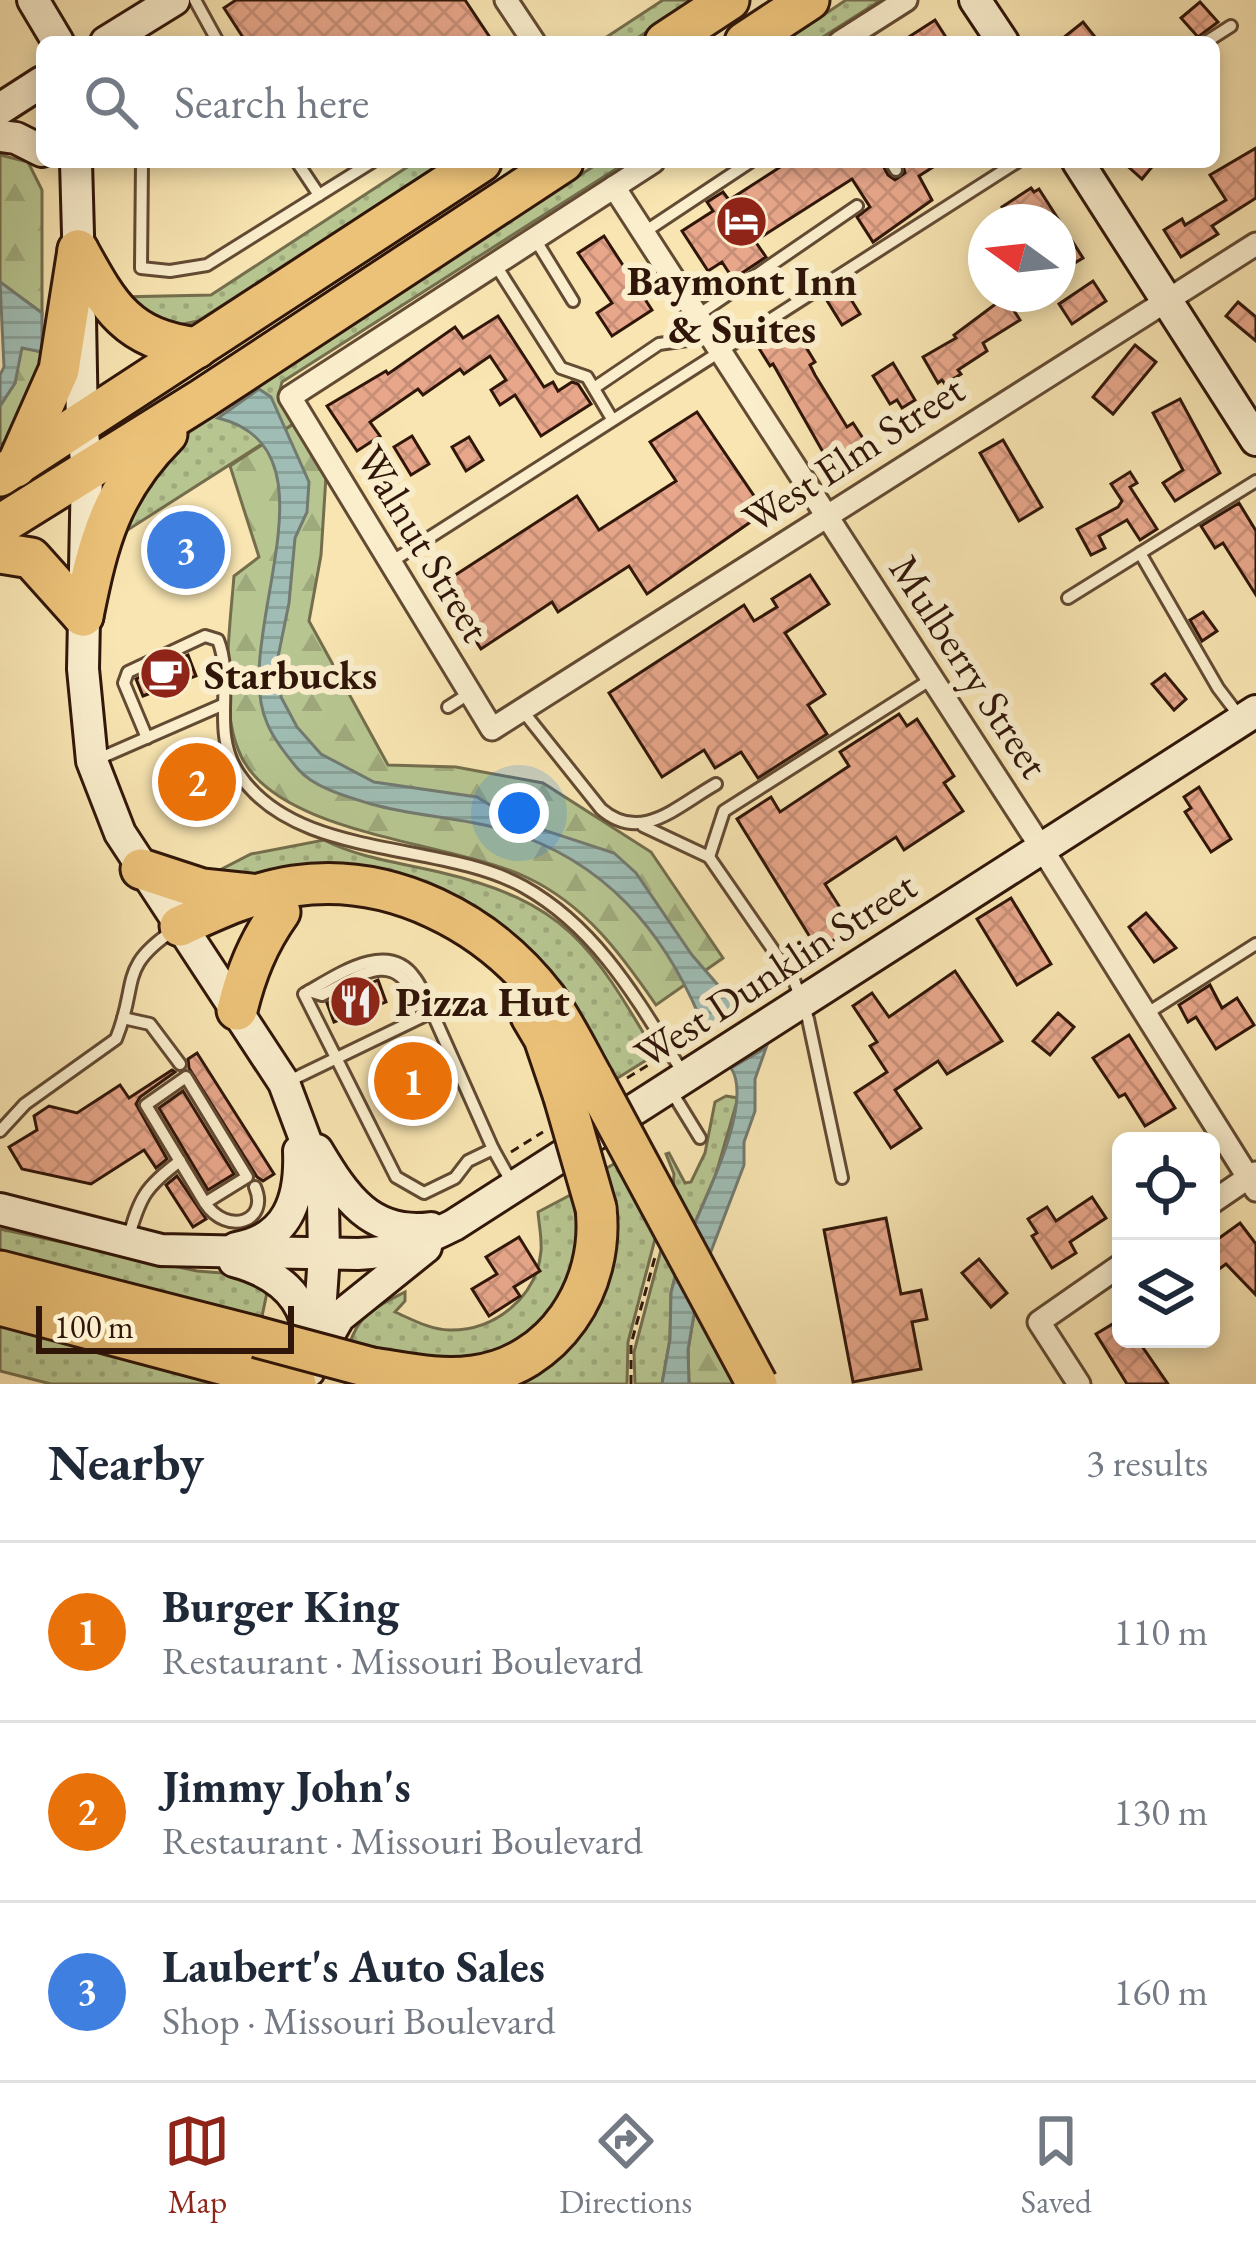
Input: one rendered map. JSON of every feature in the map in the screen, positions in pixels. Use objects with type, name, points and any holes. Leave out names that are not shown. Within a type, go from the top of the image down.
[{"type":"highway","points":[[674,36],[729,0]]},
{"type":"highway","points":[[755,36],[809,0]]},
{"type":"highway","points":[[8,471],[472,168]]},
{"type":"highway","points":[[0,525],[554,168]]},
{"type":"highway","points":[[78,250],[118,315],[154,340],[197,348]]},
{"type":"highway","points":[[8,471],[58,370],[78,250]]},
{"type":"highway","points":[[82,616],[98,544],[115,500],[156,445],[202,399]]},
{"type":"highway","points":[[0,553],[31,558],[82,616]]},
{"type":"highway","points":[[141,868],[202,889],[271,903],[343,903],[419,920],[452,934],[506,981],[526,1008],[757,1384]]},
{"type":"highway","points":[[180,926],[222,932],[271,903]]},
{"type":"highway","points":[[237,1010],[271,903]]},
{"type":"highway","points":[[0,1305],[252,1354],[440,1378],[497,1372],[539,1352],[571,1317],[582,1294],[596,1244],[596,1208],[580,1097]]},
{"type":"highway","points":[[0,1271],[252,1354],[296,1384]]},
{"type":"highway","points":[[372,1368],[422,1384]]},
{"type":"main road","points":[[34,0],[55,36]]},
{"type":"main road","points":[[116,36],[176,0]]},
{"type":"main road","points":[[152,36],[176,0]]},
{"type":"main road","points":[[975,0],[998,36]]},
{"type":"main road","points":[[0,109],[36,86]]},
{"type":"main road","points":[[0,136],[36,148]]},
{"type":"main road","points":[[58,168],[77,201]]},
{"type":"main road","points":[[76,168],[87,468],[83,668],[92,761],[120,833],[284,1083],[297,1115],[323,1203],[319,1327],[306,1384]]},
{"type":"main road","points":[[77,201],[90,168]]},
{"type":"main road","points":[[1082,168],[1256,440]]},
{"type":"main road","name":"West Dunklin Street","points":[[205,1253],[383,1254],[416,1245],[454,1225],[502,1165],[768,1022],[1249,716]]},
{"type":"main road","points":[[297,1115],[351,1198],[378,1224],[398,1230],[454,1225]]},
{"type":"main road","points":[[205,1253],[257,1244],[286,1221],[299,1178],[297,1115]]},
{"type":"main road","points":[[0,1209],[127,1242],[205,1253],[278,1278],[290,1289],[310,1334],[306,1384]]},
{"type":"main road","points":[[306,1384],[339,1317],[454,1225]]},
{"type":"street","points":[[506,0],[530,36]]},
{"type":"street","points":[[849,36],[906,0]]},
{"type":"street","points":[[495,264],[644,168]]},
{"type":"street","name":"Mulberry Street","points":[[614,187],[1253,1180]]},
{"type":"street","name":"West Elm Street","points":[[492,729],[1256,244]]},
{"type":"street","name":"Walnut Street","points":[[492,729],[290,397],[495,264]]},
{"type":"street","points":[[1220,1198],[1253,1180]]},
{"type":"street","points":[[1078,1384],[1039,1322],[1112,1271]]},
{"type":"lane","points":[[195,0],[210,36]]},
{"type":"lane","points":[[1215,36],[1231,26]]},
{"type":"lane","points":[[142,168],[141,268],[170,271],[207,265],[363,168]]},
{"type":"lane","points":[[301,168],[320,195]]},
{"type":"lane","points":[[643,233],[741,168]]},
{"type":"lane","points":[[391,562],[612,419],[713,345],[1007,168]]},
{"type":"lane","points":[[695,316],[857,206]]},
{"type":"lane","points":[[535,238],[573,301]]},
{"type":"lane","points":[[495,264],[561,368],[587,377],[612,419]]},
{"type":"lane","points":[[594,388],[659,344],[713,345]]},
{"type":"lane","points":[[1068,598],[1256,481]]},
{"type":"lane","points":[[1140,553],[1218,688],[1249,716]]},
{"type":"lane","points":[[146,738],[124,683],[137,665],[206,636],[218,640],[224,655],[222,705],[228,754],[239,775],[268,805],[290,818],[369,845],[494,873],[556,907],[594,941],[684,1069],[700,1138]]},
{"type":"lane","points":[[709,856],[724,811],[930,680]]},
{"type":"lane","points":[[448,706],[470,693]]},
{"type":"lane","points":[[92,761],[222,705]]},
{"type":"lane","points":[[522,710],[616,823],[644,826],[709,856],[794,980],[803,1000],[842,1178]]},
{"type":"lane","points":[[644,826],[716,784]]},
{"type":"lane","points":[[0,1131],[26,1104],[116,1039],[134,967],[144,950],[180,926]]},
{"type":"lane","points":[[1144,1016],[1256,944]]},
{"type":"lane","points":[[369,960],[402,965],[415,977],[502,1165],[468,1161],[455,1178],[424,1192],[396,1177],[304,994],[369,960]]},
{"type":"lane","points":[[284,1083],[432,1012]]},
{"type":"lane","points":[[123,1018],[150,1024],[180,1064]]},
{"type":"lane","points":[[205,1204],[247,1177],[186,1077],[146,1105],[205,1204],[227,1224],[239,1223],[258,1205],[255,1187]]},
{"type":"lane","points":[[127,1242],[150,1183],[180,1161]]},
{"type":"path","points":[[502,1165],[580,1097],[684,1069]]},
{"type":"path","points":[[631,1384],[631,1344],[656,1253]]},
{"type":"green space","points":[[663,0],[696,0],[640,36],[608,36]]},
{"type":"green space","points":[[846,0],[881,0],[824,36],[792,36]]},
{"type":"green space","points":[[0,155],[28,162],[42,190],[42,313],[0,282]]},
{"type":"green space","points":[[406,168],[436,168],[198,321],[164,328],[121,297],[211,295]]},
{"type":"green space","points":[[591,168],[618,168],[282,382],[280,390],[298,421],[115,538],[177,440]]},
{"type":"green space","points":[[21,347],[42,352],[40,376],[7,441],[0,445],[0,406],[15,383]]},
{"type":"green space","points":[[298,421],[326,476],[321,555],[309,621],[388,765],[456,767],[543,783],[651,852],[723,958],[656,1005],[600,932],[548,889],[495,865],[370,833],[291,804],[261,783],[241,756],[228,692],[234,576],[259,557],[230,466]]},
{"type":"green space","points":[[324,840],[366,856],[482,884],[547,914],[593,957],[656,1054],[613,1081],[552,983],[521,943],[454,896],[373,870],[323,865],[248,879],[214,873],[251,854]]},
{"type":"green space","points":[[726,1096],[738,1098],[716,1174],[694,1225],[673,1188],[674,1174],[666,1154],[685,1183],[691,1182],[705,1153],[715,1102]]},
{"type":"green space","points":[[626,1157],[660,1220],[628,1342],[627,1384],[491,1384],[576,1327],[600,1172]]},
{"type":"green space","points":[[578,1191],[583,1215],[566,1299],[511,1353],[447,1366],[349,1347],[363,1319],[405,1292],[405,1301],[395,1312],[435,1328],[466,1329],[497,1318],[522,1296],[538,1268],[538,1212]]},
{"type":"green space","points":[[0,1229],[197,1271],[248,1275],[269,1283],[261,1321],[0,1252]]},
{"type":"green space","points":[[666,1231],[680,1257],[671,1293],[662,1384],[635,1384],[634,1352]]},
{"type":"green space","points":[[698,1290],[744,1384],[689,1384],[688,1350]]},
{"type":"green space","points":[[0,1322],[223,1384],[51,1384],[0,1371]]},
{"type":"water","points":[[0,282],[42,313],[42,352],[22,348],[15,383],[0,406],[4,367]]},
{"type":"water","points":[[259,389],[271,397],[309,482],[307,512],[295,538],[278,657],[281,697],[297,727],[321,754],[374,782],[477,797],[516,821],[614,853],[636,873],[692,955],[724,992],[745,1004],[705,1030],[650,930],[599,879],[569,858],[497,828],[342,795],[313,782],[289,758],[267,723],[259,687],[280,506],[274,467],[255,437],[218,418]]},
{"type":"water","points":[[766,1048],[755,1079],[755,1111],[744,1142],[744,1165],[710,1254],[694,1225],[733,1123],[737,1102],[731,1068]]},
{"type":"water","points":[[680,1257],[698,1290],[688,1350],[689,1384],[662,1384],[671,1293]]},
{"type":"building","points":[[236,0],[465,0],[489,36],[242,36],[224,8]]},
{"type":"building","points":[[1200,2],[1218,22],[1197,36],[1181,18]]},
{"type":"building","points":[[935,20],[945,36],[910,36]]},
{"type":"building","points":[[1083,22],[1094,36],[1066,36]]},
{"type":"building","points":[[1256,148],[1256,198],[1212,226],[1218,234],[1181,257],[1164,230],[1182,219],[1185,225],[1226,200],[1210,175]]},
{"type":"building","name":"Baymont Inn & Suites","points":[[779,168],[884,168],[895,180],[905,173],[904,168],[932,168],[919,176],[932,200],[873,242],[857,217],[870,207],[852,179],[755,241],[766,257],[733,279],[722,262],[708,271],[682,231],[713,211],[707,202],[723,192],[729,200]]},
{"type":"building","points":[[1130,168],[1151,168],[1142,179]]},
{"type":"building","points":[[1031,188],[1039,189],[1049,204],[1007,204]]},
{"type":"building","points":[[604,236],[652,310],[612,336],[597,313],[612,303],[578,253]]},
{"type":"building","points":[[1093,281],[1106,301],[1072,324],[1064,312],[1076,312],[1076,292]]},
{"type":"building","points":[[844,288],[860,314],[842,325],[826,299]]},
{"type":"building","points":[[1238,302],[1256,317],[1256,341],[1226,316]]},
{"type":"building","points":[[985,312],[1015,312],[1020,320],[983,343],[987,351],[958,370],[961,374],[938,383],[923,357],[956,338]]},
{"type":"building","points":[[498,316],[544,387],[553,382],[558,391],[572,382],[578,384],[591,404],[541,436],[515,395],[500,405],[491,390],[506,380],[490,356],[464,374],[460,369],[423,395],[418,389],[370,422],[380,436],[357,451],[327,406],[388,374],[455,327],[463,338]]},
{"type":"building","points":[[792,324],[815,362],[810,365],[815,375],[847,427],[853,423],[868,446],[832,468],[773,364],[757,345]]},
{"type":"building","points":[[1135,345],[1156,362],[1113,414],[1093,397]]},
{"type":"building","points":[[893,363],[915,400],[902,408],[897,400],[890,404],[873,376]]},
{"type":"building","points":[[1180,399],[1220,473],[1175,501],[1163,483],[1183,470],[1153,413]]},
{"type":"building","points":[[697,412],[765,512],[647,594],[629,566],[558,612],[552,602],[481,649],[440,585],[577,496],[599,530],[676,481],[650,442]]},
{"type":"building","points":[[412,436],[429,464],[411,475],[394,447]]},
{"type":"building","points":[[469,437],[483,460],[466,471],[452,447]]},
{"type":"building","points":[[1003,440],[1042,507],[1019,521],[980,453]]},
{"type":"building","points":[[1130,472],[1137,483],[1130,487],[1157,529],[1140,540],[1127,520],[1099,536],[1105,548],[1091,555],[1077,529],[1118,507],[1122,501],[1111,484]]},
{"type":"building","points":[[1239,503],[1256,531],[1256,595],[1223,543],[1215,548],[1201,526]]},
{"type":"building","points":[[188,534],[200,556],[184,565],[171,544]]},
{"type":"building","points":[[810,575],[829,604],[785,633],[825,694],[808,705],[827,734],[758,778],[741,752],[715,768],[704,750],[662,777],[609,693],[744,605],[754,621],[777,607],[772,599]]},
{"type":"building","points":[[1203,612],[1217,631],[1202,641],[1190,620]]},
{"type":"building","name":"Starbucks","points":[[188,655],[196,676],[143,696],[136,679]]},
{"type":"building","points":[[1165,674],[1186,699],[1174,710],[1152,684]]},
{"type":"building","points":[[899,714],[907,726],[917,719],[954,776],[944,783],[963,811],[904,850],[896,837],[825,884],[853,928],[818,950],[737,819],[771,797],[780,812],[849,766],[840,752]]},
{"type":"building","points":[[204,756],[221,793],[190,807],[173,770]]},
{"type":"building","points":[[1199,787],[1231,839],[1211,852],[1185,812],[1191,808],[1184,797]]},
{"type":"building","points":[[1011,898],[1051,964],[1017,985],[977,919]]},
{"type":"building","points":[[1146,913],[1176,948],[1154,962],[1129,927]]},
{"type":"building","points":[[955,971],[1002,1041],[947,1074],[938,1061],[895,1090],[921,1128],[891,1148],[855,1093],[887,1072],[870,1046],[877,1042],[853,1006],[872,993],[889,1017]]},
{"type":"building","points":[[378,980],[386,1002],[334,1022],[327,1003]]},
{"type":"building","points":[[1210,985],[1222,1008],[1237,998],[1254,1025],[1216,1049],[1196,1017],[1188,1022],[1179,1005]]},
{"type":"building","points":[[1058,1013],[1074,1027],[1050,1055],[1033,1041]]},
{"type":"building","points":[[1129,1035],[1175,1108],[1145,1126],[1093,1058]]},
{"type":"building","points":[[411,1045],[438,1105],[410,1118],[382,1058]]},
{"type":"building","points":[[197,1053],[274,1174],[263,1181],[189,1068],[188,1059]]},
{"type":"building","points":[[175,1072],[136,1104],[167,1159],[156,1168],[144,1150],[91,1184],[22,1169],[9,1147],[37,1130],[34,1116],[49,1106],[77,1113],[120,1085],[129,1098]]},
{"type":"building","points":[[183,1091],[234,1174],[208,1190],[159,1108]]},
{"type":"building","points":[[177,1176],[206,1219],[193,1227],[166,1185]]},
{"type":"building","points":[[1092,1197],[1106,1218],[1070,1242],[1076,1253],[1052,1268],[1032,1236],[1037,1233],[1028,1219],[1047,1207],[1056,1221]]},
{"type":"building","points":[[886,1218],[901,1294],[921,1290],[927,1319],[912,1322],[921,1369],[853,1382],[824,1230]]},
{"type":"building","points":[[1240,1223],[1256,1244],[1256,1295],[1226,1264],[1220,1268],[1220,1237]]},
{"type":"building","points":[[519,1237],[540,1271],[514,1287],[520,1296],[489,1316],[472,1289],[497,1274],[486,1257]]},
{"type":"building","points":[[979,1259],[1007,1293],[991,1307],[962,1273]]},
{"type":"building","points":[[1112,1324],[1112,1348],[1143,1348],[1168,1384],[1127,1384],[1096,1334]]},
{"type":"place","name":"Baymont Inn & Suites","points":[[742,221]]},
{"type":"place","name":"Laubert's Auto Sales","points":[[186,550]]},
{"type":"place","name":"Starbucks","points":[[165,674]]},
{"type":"place","name":"Jimmy John's","points":[[197,782]]},
{"type":"place","name":"Pizza Hut","points":[[356,1001]]},
{"type":"place","name":"Burger King","points":[[413,1081]]}]
